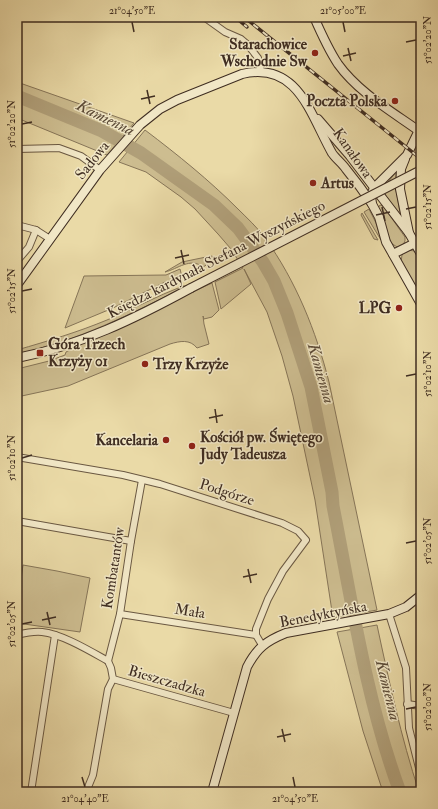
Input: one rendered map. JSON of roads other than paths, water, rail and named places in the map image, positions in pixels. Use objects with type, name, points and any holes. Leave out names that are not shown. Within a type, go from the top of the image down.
[{"type":"street","points":[[204,17],[226,33],[240,39],[248,45],[258,58],[260,72]]},
{"type":"street","points":[[314,17],[328,50],[352,80],[370,95],[420,129],[402,169],[400,189],[409,233],[421,254]]},
{"type":"street","points":[[416,17],[421,18]]},
{"type":"street","name":"Sadowa","points":[[17,285],[100,170],[140,125],[160,109],[185,96],[242,74],[260,72],[277,75]]},
{"type":"street","name":"Kanałowa","points":[[277,75],[295,87],[315,116],[333,154],[346,168],[372,204]]},
{"type":"street","name":"Kanałowa","points":[[315,116],[322,122],[350,156],[409,233]]},
{"type":"street","points":[[17,149],[59,148],[81,156],[100,170]]},
{"type":"street","points":[[407,155],[374,188],[371,196],[372,204],[393,254],[421,304]]},
{"type":"street","name":"Księdza kardynała Stefana Wyszyńskiego","points":[[17,358],[47,351],[97,333],[132,318],[421,170]]},
{"type":"street","points":[[17,225],[36,230],[50,239]]},
{"type":"street","points":[[17,261],[29,247],[36,230]]},
{"type":"street","points":[[393,254],[415,243]]},
{"type":"street","name":"Podgórze","points":[[17,457],[123,475],[160,484],[282,523],[298,531],[306,540],[283,571],[268,599],[256,630],[256,635]]},
{"type":"street","name":"Kombatantów","points":[[108,661],[120,614],[142,480]]},
{"type":"street","points":[[17,521],[131,541]]},
{"type":"street","name":"Benedyktyńska","points":[[212,792],[247,667],[262,645],[273,638],[286,634],[389,614],[406,607],[421,595]]},
{"type":"street","name":"Mała","points":[[120,614],[256,635]]},
{"type":"street","points":[[389,614],[406,668],[409,728],[421,776]]},
{"type":"street","points":[[17,635],[37,632],[56,634],[108,661]]},
{"type":"street","points":[[30,792],[56,634]]},
{"type":"street","points":[[256,635],[262,645]]},
{"type":"street","name":"Bieszczadzka","points":[[108,661],[112,668],[113,679],[234,713]]},
{"type":"street","points":[[86,792],[92,775],[108,689],[113,679]]},
{"type":"street","points":[[407,704],[421,706]]},
{"type":"waterway","name":"Kamienna","points":[[17,96],[102,131],[141,153],[214,205],[238,228],[263,262],[274,281],[287,313],[311,387],[361,650],[378,722],[400,792]]},
{"type":"railway","points":[[235,17],[247,27]]},
{"type":"railway","points":[[244,17],[421,159]]},
{"type":"place","name":"Starachowice Wschodnie Sw","points":[[315,53]]},
{"type":"place","name":"Poczta Polska","points":[[395,101]]},
{"type":"place","name":"Artus","points":[[313,183]]},
{"type":"place","name":"LPG","points":[[399,308]]},
{"type":"place","name":"Góra Trzech Krzyży 01","points":[[40,353]]},
{"type":"place","name":"Trzy Krzyże","points":[[145,364]]},
{"type":"place","name":"Kancelaria","points":[[166,440]]},
{"type":"place","name":"Kościół pw. Świętego Judy Tadeusza","points":[[192,446]]}]
